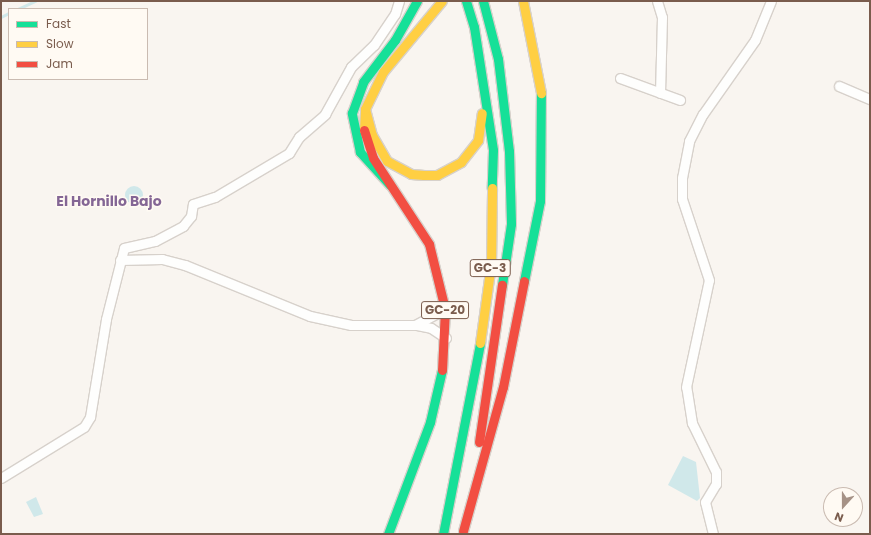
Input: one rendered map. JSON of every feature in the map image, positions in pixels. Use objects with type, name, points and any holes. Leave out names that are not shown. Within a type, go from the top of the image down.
[{"type":"main road","points":[[390,185],[360,152],[352,113],[363,82],[398,35],[417,1]]},
{"type":"main road","name":"GC-3","points":[[443,534],[478,362],[491,264],[493,150],[484,87],[466,1]]},
{"type":"main road","name":"GC-3","points":[[463,532],[497,336],[510,224],[509,151],[499,67],[483,1]]},
{"type":"main road","points":[[463,532],[503,387],[540,201],[542,99],[523,1]]},
{"type":"main road","name":"GC-20","points":[[388,534],[430,422],[441,382],[446,338],[445,309],[429,244],[390,185],[364,135],[365,109],[384,72],[441,2]]},
{"type":"main road","points":[[365,109],[372,135],[387,161],[411,174],[437,175],[461,162],[478,140],[484,87]]},
{"type":"street","points":[[1,478],[84,427],[90,417],[106,319],[124,248],[155,241],[183,226],[191,216],[192,204],[215,197],[289,153],[299,137],[325,114],[351,67],[374,45],[395,14],[399,1]]},
{"type":"street","points":[[657,1],[662,17],[660,93]]},
{"type":"street","points":[[713,534],[705,502],[716,484],[716,472],[692,422],[686,387],[709,280],[682,199],[682,178],[689,142],[703,114],[755,40],[771,1]]},
{"type":"street","points":[[620,78],[680,100]]},
{"type":"street","points":[[839,86],[868,93]]},
{"type":"street","points":[[120,260],[162,259],[185,265],[310,316],[350,325],[415,325],[431,328],[446,338]]},
{"type":"street","points":[[415,325],[445,309]]},
{"type":"water","points":[[130,186],[138,186],[143,191],[141,202],[138,204],[130,204],[125,199],[125,191]]},
{"type":"water","points":[[683,456],[696,462],[700,498],[697,501],[668,485]]},
{"type":"water","points":[[36,497],[43,514],[34,517],[26,502]]},
{"type":"waterway","points":[[20,8],[35,1]]},
{"type":"waterway","points":[[1,17],[8,14]]},
{"type":"traffic: fast","points":[[390,185],[360,152],[352,113],[363,82],[395,40],[417,1]]},
{"type":"traffic: fast","points":[[466,1],[474,27],[493,150],[492,188]]},
{"type":"traffic: fast","points":[[483,1],[498,59],[509,151],[511,224],[502,285]]},
{"type":"traffic: fast","points":[[524,281],[540,201],[541,93]]},
{"type":"traffic: fast","points":[[443,534],[480,343]]},
{"type":"traffic: fast","points":[[388,534],[430,422],[442,370]]},
{"type":"traffic: slow","points":[[364,130],[365,109],[383,72],[442,1]]},
{"type":"traffic: slow","points":[[523,1],[541,93]]},
{"type":"traffic: slow","points":[[365,109],[372,135],[387,161],[411,174],[424,175],[437,175],[461,162],[478,140],[482,113]]},
{"type":"traffic: slow","points":[[480,343],[491,264],[492,188]]},
{"type":"traffic: jam","points":[[364,130],[373,158],[429,244],[445,309],[442,370]]},
{"type":"traffic: jam","points":[[463,531],[503,387],[524,281]]},
{"type":"traffic: jam","points":[[479,442],[502,285]]},
{"type":"district","name":"El Hornillo Bajo","points":[[109,201]]}]
